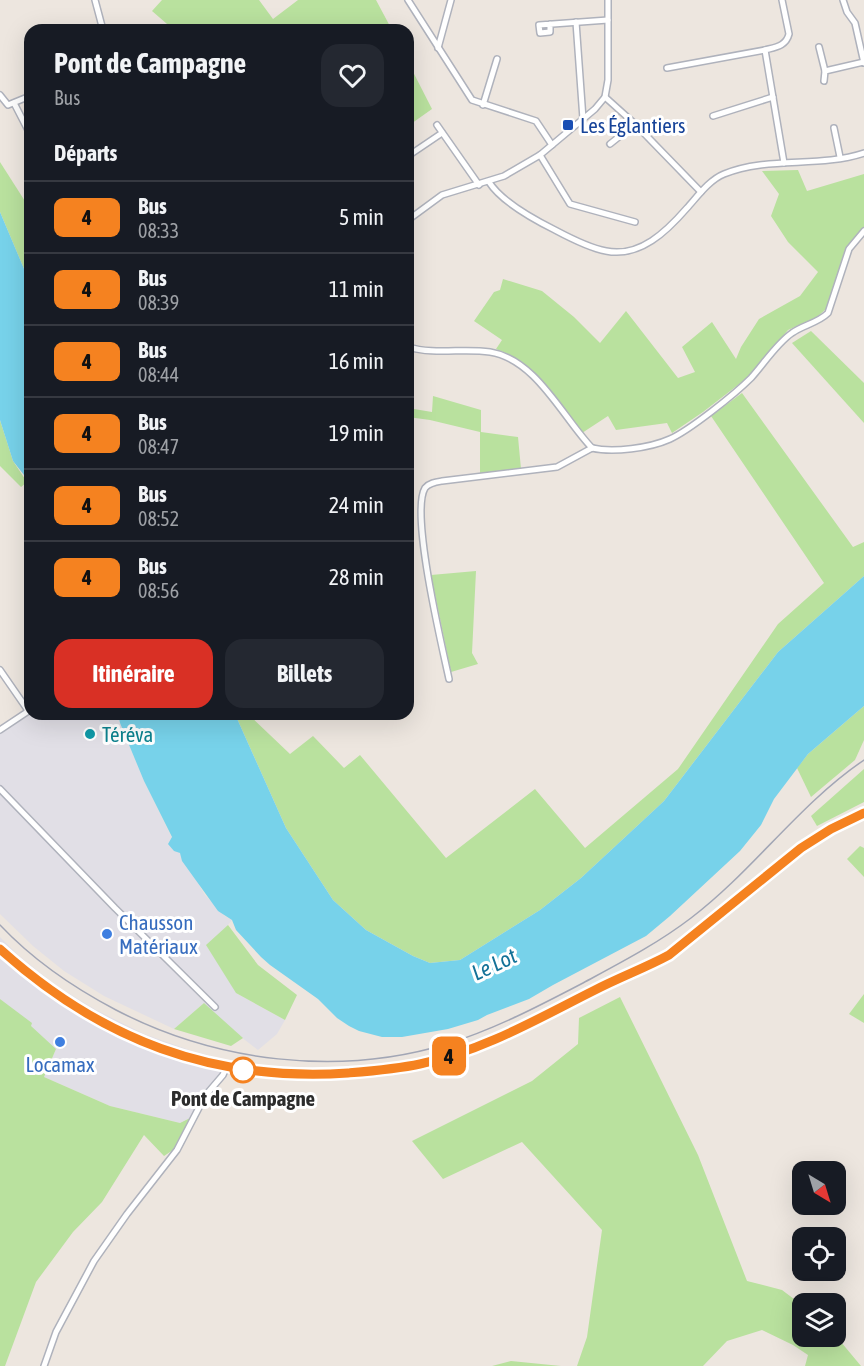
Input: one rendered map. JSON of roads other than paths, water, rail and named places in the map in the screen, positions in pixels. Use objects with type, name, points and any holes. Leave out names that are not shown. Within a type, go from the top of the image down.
[{"type":"main road","points":[[0,949],[59,997],[118,1031],[179,1055],[226,1068],[304,1076],[421,1064],[500,1038],[669,955],[801,848],[831,829],[864,813]]},
{"type":"street","points":[[95,0],[101,24]]},
{"type":"street","points":[[408,0],[472,100],[536,121],[552,146]]},
{"type":"street","points":[[438,48],[451,0]]},
{"type":"street","points":[[414,216],[442,195],[504,176],[540,155],[605,97],[608,80],[608,0]]},
{"type":"street","points":[[667,68],[782,45],[789,34],[782,0]]},
{"type":"street","points":[[825,71],[864,63],[855,23],[847,12],[843,0]]},
{"type":"street","points":[[550,24],[608,21]]},
{"type":"street","points":[[576,22],[583,119]]},
{"type":"street","points":[[856,30],[864,28]]},
{"type":"street","points":[[819,47],[825,71],[824,81]]},
{"type":"street","points":[[765,50],[784,163]]},
{"type":"street","points":[[483,105],[497,59]]},
{"type":"street","points":[[0,94],[8,105],[24,99]]},
{"type":"street","points":[[605,97],[635,124],[701,192]]},
{"type":"street","points":[[713,116],[773,97]]},
{"type":"street","points":[[14,103],[24,122]]},
{"type":"street","points":[[610,144],[635,124]]},
{"type":"street","points":[[437,125],[479,185]]},
{"type":"street","points":[[834,128],[840,158]]},
{"type":"street","points":[[414,152],[442,133]]},
{"type":"street","points":[[489,182],[495,191],[556,231],[608,252],[621,251],[643,246],[665,232],[701,192],[724,174],[773,163],[802,163],[864,153]]},
{"type":"street","points":[[540,155],[570,204],[635,222]]},
{"type":"street","points":[[414,349],[422,351],[492,352],[509,359],[540,382],[592,448],[616,450],[655,444],[671,439],[704,416],[749,380],[791,334],[828,313],[849,249],[864,231]]},
{"type":"street","points":[[449,679],[424,554],[421,525],[422,499],[425,488],[442,481],[557,467],[592,448]]},
{"type":"street","points":[[0,670],[24,705]]},
{"type":"street","points":[[0,730],[24,714]]},
{"type":"street","points":[[0,789],[115,908],[216,1007]]},
{"type":"street","points":[[44,1366],[56,1332],[94,1261],[126,1214],[177,1150],[206,1096],[226,1068]]},
{"type":"water","points":[[0,212],[24,269],[24,475],[13,461],[0,420]]},
{"type":"water","name":"Le Lot","points":[[864,576],[864,706],[808,754],[774,799],[761,825],[740,851],[646,936],[529,999],[478,1020],[448,1029],[402,1037],[382,1037],[359,1031],[337,1018],[318,999],[261,957],[236,930],[232,920],[218,911],[182,861],[180,853],[174,851],[168,844],[172,837],[144,781],[119,720],[238,720],[286,828],[333,900],[366,930],[413,956],[430,963],[460,960],[540,910],[581,878],[664,801],[778,652]]},
{"type":"railway","points":[[0,925],[40,961],[85,992],[154,1028],[195,1042],[278,1059],[363,1060],[406,1054],[465,1038],[516,1016],[611,968],[665,936],[714,900],[818,797],[864,760]]},
{"type":"place","name":"Les Églantiers","points":[[568,125]]},
{"type":"place","name":"Téréva","points":[[90,734]]},
{"type":"place","name":"Chausson Matériaux","points":[[107,934]]},
{"type":"place","name":"Locamax","points":[[60,1042]]},
{"type":"place","name":"Pont de Campagne","points":[[243,1070]]}]
